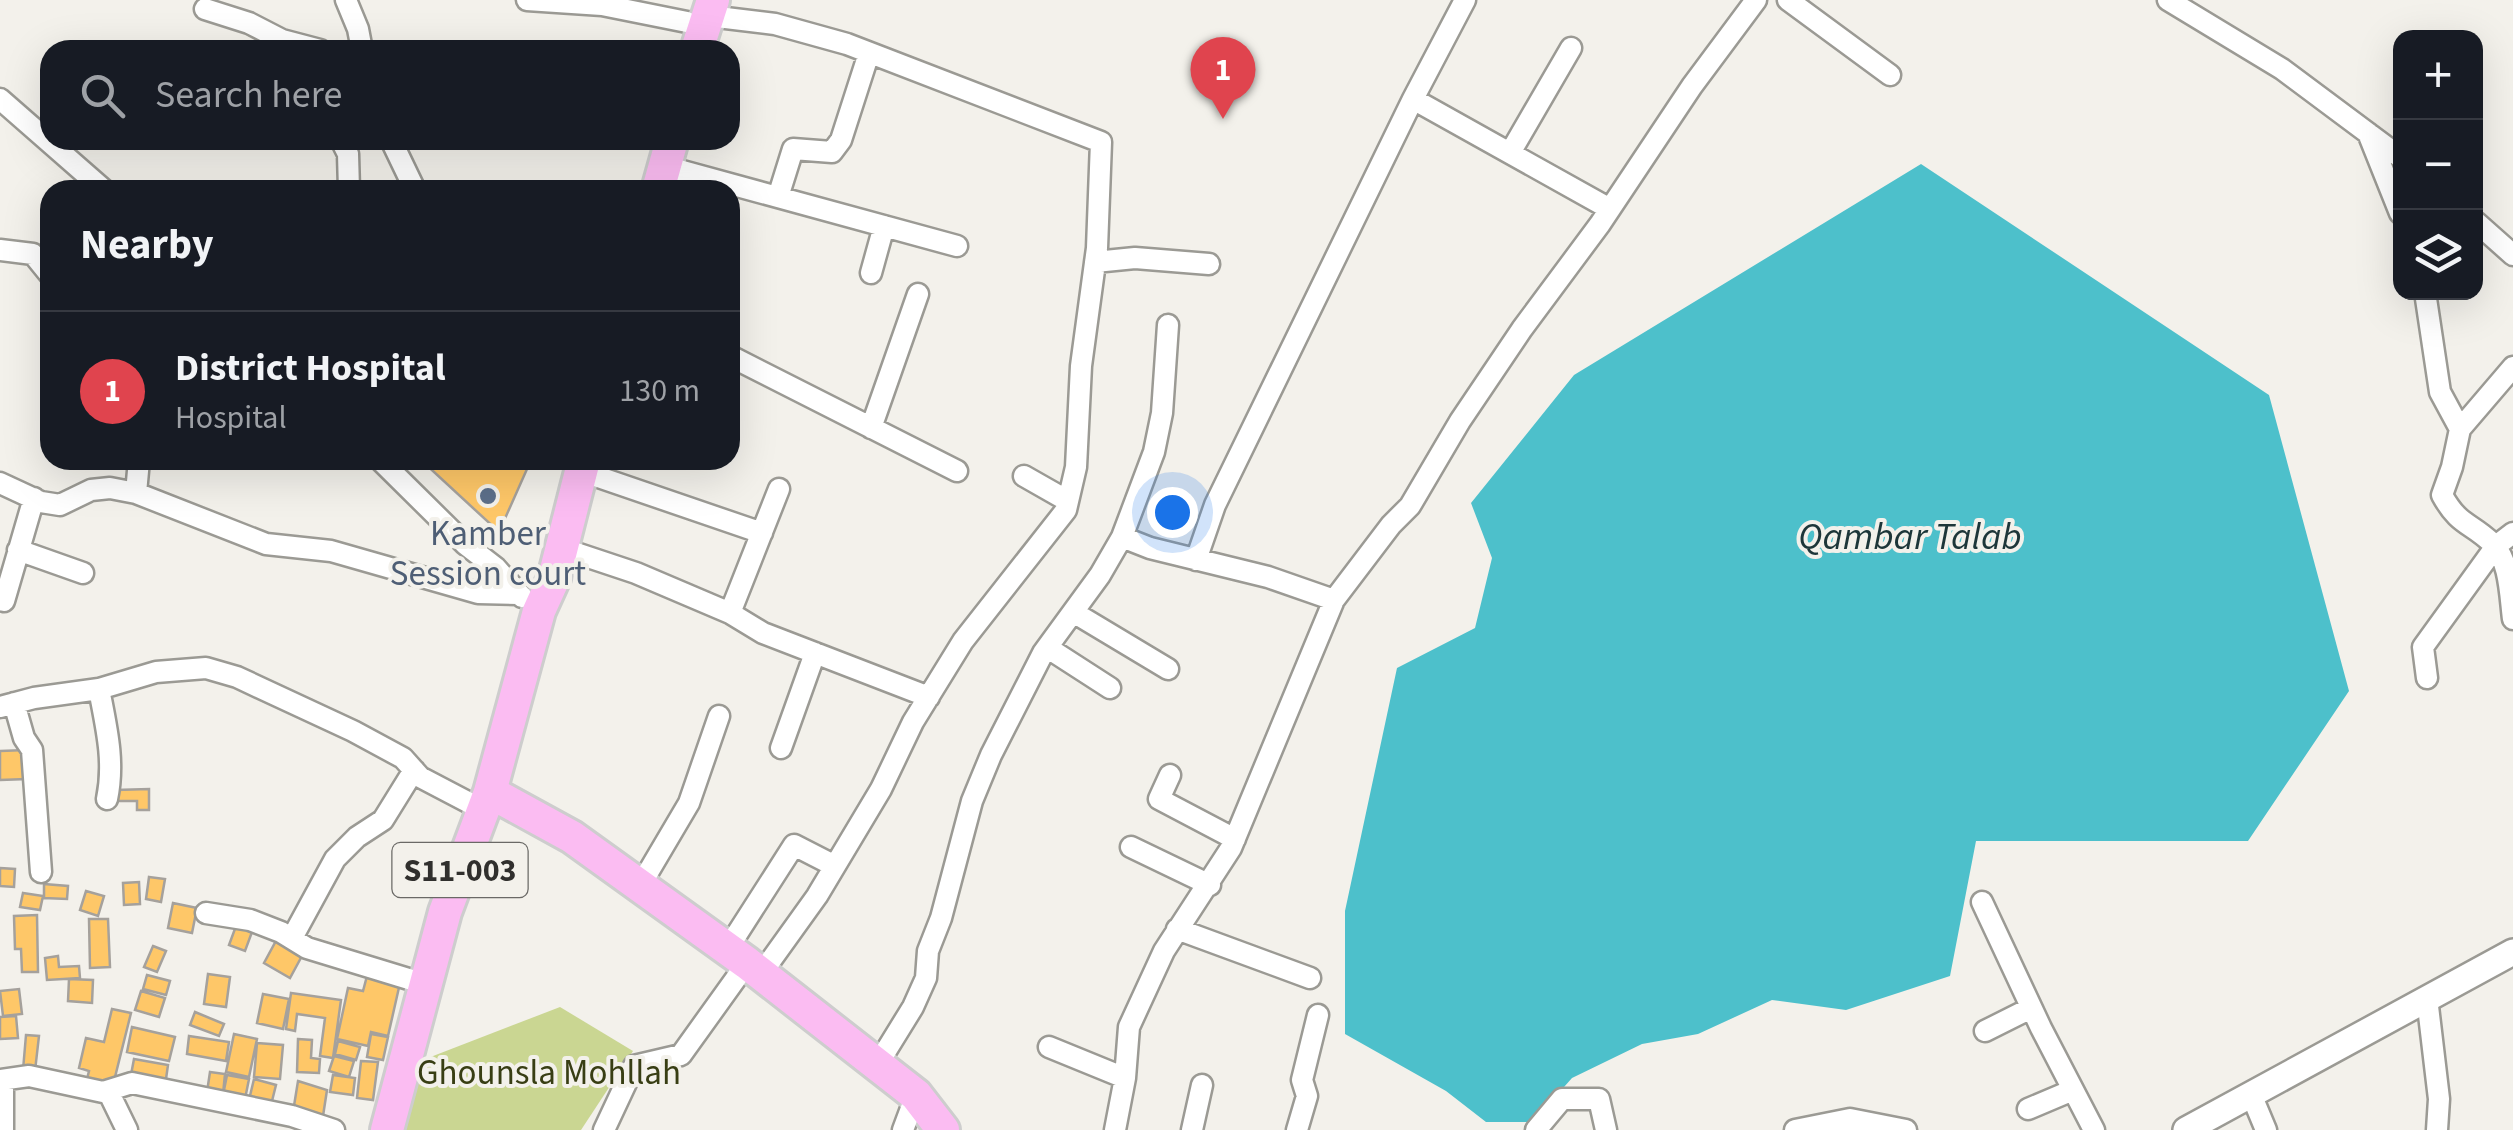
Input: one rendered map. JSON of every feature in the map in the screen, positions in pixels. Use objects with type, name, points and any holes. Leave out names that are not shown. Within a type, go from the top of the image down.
[{"type":"main road","points":[[647,180],[662,159]]},
{"type":"main road","name":"S11-003","points":[[386,1130],[444,912],[486,801],[528,602],[574,470]]},
{"type":"main road","name":"S11-003","points":[[528,602],[554,578],[575,470]]},
{"type":"main road","points":[[486,801],[572,837],[745,962],[916,1095],[943,1130]]},
{"type":"street","points":[[346,0],[360,40]]},
{"type":"street","points":[[527,0],[602,5],[696,23],[775,24],[869,53],[1101,142],[1095,262],[1081,366],[1076,467],[1066,510],[963,641],[913,722],[881,789],[835,866],[745,962],[681,1055],[634,1066],[604,1130]]},
{"type":"street","points":[[1196,560],[1215,505],[1465,0]]},
{"type":"street","points":[[1115,1130],[1129,1027],[1177,929],[1210,885],[1236,839],[1334,600],[1391,524],[1410,506],[1479,393],[1756,0]]},
{"type":"street","points":[[1788,0],[1890,75]]},
{"type":"street","points":[[2168,0],[2282,69],[2393,151]]},
{"type":"street","points":[[205,9],[249,23],[282,40]]},
{"type":"street","points":[[1510,153],[1570,48]]},
{"type":"street","points":[[778,196],[793,149],[832,152],[840,140],[869,53]]},
{"type":"street","points":[[1413,99],[1610,209]]},
{"type":"street","points":[[0,100],[40,134]]},
{"type":"street","points":[[2367,131],[2399,210]]},
{"type":"street","points":[[59,150],[93,180]]},
{"type":"street","points":[[72,161],[77,150]]},
{"type":"street","points":[[346,150],[349,180]]},
{"type":"street","points":[[397,150],[410,180]]},
{"type":"street","points":[[662,159],[728,180]]},
{"type":"street","points":[[740,184],[957,246]]},
{"type":"street","points":[[871,272],[884,226]]},
{"type":"street","points":[[2483,228],[2513,254]]},
{"type":"street","points":[[0,250],[33,254],[40,263]]},
{"type":"street","points":[[1095,262],[1135,258],[1209,264]]},
{"type":"street","points":[[871,428],[918,294]]},
{"type":"street","points":[[2426,300],[2440,392],[2460,430]]},
{"type":"street","points":[[876,1066],[913,1007],[926,978],[928,950],[941,918],[972,801],[991,755],[1048,648],[1122,538],[1154,452],[1162,413],[1168,325]]},
{"type":"street","points":[[740,361],[957,470]]},
{"type":"street","points":[[2504,540],[2453,515],[2442,495],[2460,430],[2513,367]]},
{"type":"street","points":[[136,493],[137,470]]},
{"type":"street","points":[[390,470],[528,602]]},
{"type":"street","points":[[592,470],[762,533]]},
{"type":"street","points":[[1024,476],[1068,501]]},
{"type":"street","points":[[0,482],[34,498],[60,504],[91,490],[110,488],[136,493],[266,544],[331,551],[478,594],[528,602]]},
{"type":"street","points":[[730,613],[779,489]]},
{"type":"street","points":[[4,601],[34,498]]},
{"type":"street","points":[[1122,538],[1334,600]]},
{"type":"street","points":[[2504,540],[2513,619]]},
{"type":"street","points":[[2427,678],[2423,646],[2504,540]]},
{"type":"street","points":[[561,548],[636,573],[730,613],[763,634],[929,697]]},
{"type":"street","points":[[18,550],[83,573]]},
{"type":"street","points":[[1073,612],[1168,670]]},
{"type":"street","points":[[1048,648],[1110,688]]},
{"type":"street","points":[[781,748],[815,653]]},
{"type":"street","points":[[40,872],[32,750],[7,705],[99,689],[156,672],[206,668],[237,677],[403,758],[420,777],[486,801]]},
{"type":"street","points":[[99,689],[110,746],[107,799]]},
{"type":"street","points":[[640,886],[689,803],[719,716]]},
{"type":"street","points":[[292,938],[335,858],[383,820],[414,770]]},
{"type":"street","points":[[1170,776],[1159,799],[1236,839]]},
{"type":"street","points":[[745,962],[794,845],[835,866]]},
{"type":"street","points":[[1130,847],[1210,885]]},
{"type":"street","points":[[1982,902],[2094,1130]]},
{"type":"street","points":[[206,913],[250,920],[307,948],[425,984]]},
{"type":"street","points":[[1177,929],[1310,978]]},
{"type":"street","points":[[2186,1130],[2513,952]]},
{"type":"street","points":[[2427,998],[2438,1130]]},
{"type":"street","points":[[1985,1030],[2031,1008]]},
{"type":"street","points":[[1297,1130],[1307,1096],[1302,1080],[1318,1015]]},
{"type":"street","points":[[1049,1047],[1125,1078]]},
{"type":"street","points":[[2,1130],[1,1080],[29,1076],[108,1090],[132,1083],[292,1116],[334,1130]]},
{"type":"street","points":[[1192,1130],[1202,1085]]},
{"type":"street","points":[[108,1090],[127,1130]]},
{"type":"street","points":[[2028,1109],[2073,1090]]},
{"type":"street","points":[[2250,1094],[2266,1130]]},
{"type":"street","points":[[903,1130],[916,1095]]},
{"type":"street","points":[[1536,1130],[1562,1099],[1599,1099],[1606,1130]]},
{"type":"street","points":[[1796,1130],[1850,1118],[1906,1130]]},
{"type":"green space","name":"Ghounsla Mohllah","points":[[560,1007],[633,1051],[581,1130],[400,1130],[415,1063]]},
{"type":"water","name":"Qambar Talab","points":[[1921,164],[2269,395],[2349,691],[2248,841],[1976,841],[1950,976],[1846,1010],[1772,1000],[1698,1034],[1642,1044],[1572,1078],[1533,1122],[1486,1122],[1446,1091],[1345,1034],[1345,911],[1397,668],[1475,628],[1492,558],[1471,503],[1574,375]]},
{"type":"building","name":"Kamber Session court","points":[[432,470],[527,470],[499,532]]},
{"type":"building","points":[[26,750],[27,779],[0,780],[0,751]]},
{"type":"building","points":[[149,789],[149,810],[137,810],[137,801],[116,801],[116,790]]},
{"type":"building","points":[[0,868],[15,869],[14,887],[0,886]]},
{"type":"building","points":[[149,877],[165,879],[161,902],[146,899]]},
{"type":"building","points":[[139,882],[140,904],[124,905],[123,883]]},
{"type":"building","points":[[44,884],[68,886],[67,899],[44,898]]},
{"type":"building","points":[[86,891],[104,896],[98,916],[80,910]]},
{"type":"building","points":[[23,893],[43,896],[40,910],[20,907]]},
{"type":"building","points":[[173,903],[197,908],[192,933],[168,928]]},
{"type":"building","points":[[37,915],[38,972],[22,972],[21,949],[15,949],[14,916]]},
{"type":"building","points":[[89,919],[108,919],[110,967],[90,968]]},
{"type":"building","points":[[236,926],[252,932],[245,951],[229,945]]},
{"type":"building","points":[[277,939],[303,954],[290,978],[264,963]]},
{"type":"building","points":[[153,946],[166,951],[157,972],[144,967]]},
{"type":"building","points":[[58,956],[59,967],[79,966],[80,978],[47,980],[45,958]]},
{"type":"building","points":[[208,974],[230,977],[226,1007],[204,1004]]},
{"type":"building","points":[[147,975],[170,981],[166,995],[143,989]]},
{"type":"building","points":[[367,976],[400,983],[388,1036],[371,1032],[368,1046],[337,1039],[348,988],[363,991]]},
{"type":"building","points":[[69,979],[93,980],[92,1003],[68,1001]]},
{"type":"building","points":[[19,989],[22,1014],[3,1016],[0,991]]},
{"type":"building","points":[[141,991],[165,998],[159,1017],[135,1010]]},
{"type":"building","points":[[291,993],[341,1000],[333,1058],[320,1056],[325,1018],[297,1014],[295,1031],[286,1029]]},
{"type":"building","points":[[263,994],[289,999],[283,1029],[257,1023]]},
{"type":"building","points":[[112,1009],[131,1013],[113,1085],[87,1079],[89,1071],[79,1068],[86,1038],[104,1042]]},
{"type":"building","points":[[195,1012],[224,1024],[219,1036],[190,1025]]},
{"type":"building","points":[[16,1016],[18,1038],[0,1039],[0,1017]]},
{"type":"building","points":[[132,1027],[175,1037],[169,1061],[127,1052]]},
{"type":"building","points":[[234,1034],[257,1039],[249,1077],[226,1072]]},
{"type":"building","points":[[371,1034],[388,1037],[383,1060],[367,1057]]},
{"type":"building","points":[[26,1035],[39,1036],[35,1071],[23,1070]]},
{"type":"building","points":[[189,1036],[229,1042],[226,1061],[187,1054]]},
{"type":"building","points":[[298,1039],[312,1040],[311,1058],[320,1059],[319,1073],[297,1072]]},
{"type":"building","points":[[338,1041],[360,1047],[356,1060],[335,1054]]},
{"type":"building","points":[[257,1043],[283,1045],[280,1079],[254,1077]]},
{"type":"building","points":[[334,1056],[354,1061],[349,1077],[329,1071]]},
{"type":"building","points":[[134,1059],[168,1065],[165,1086],[130,1080]]},
{"type":"building","points":[[361,1061],[378,1062],[373,1100],[357,1098]]},
{"type":"building","points":[[210,1072],[225,1074],[223,1094],[207,1092]]},
{"type":"building","points":[[227,1075],[249,1079],[245,1099],[223,1095]]},
{"type":"building","points":[[333,1075],[355,1078],[353,1095],[330,1092]]},
{"type":"building","points":[[254,1079],[276,1085],[271,1105],[249,1100]]},
{"type":"building","points":[[298,1081],[327,1090],[323,1116],[293,1112]]},
{"type":"place","name":"District Hospital","points":[[1223,119]]},
{"type":"place","name":"Kamber Session court","points":[[488,496]]}]
